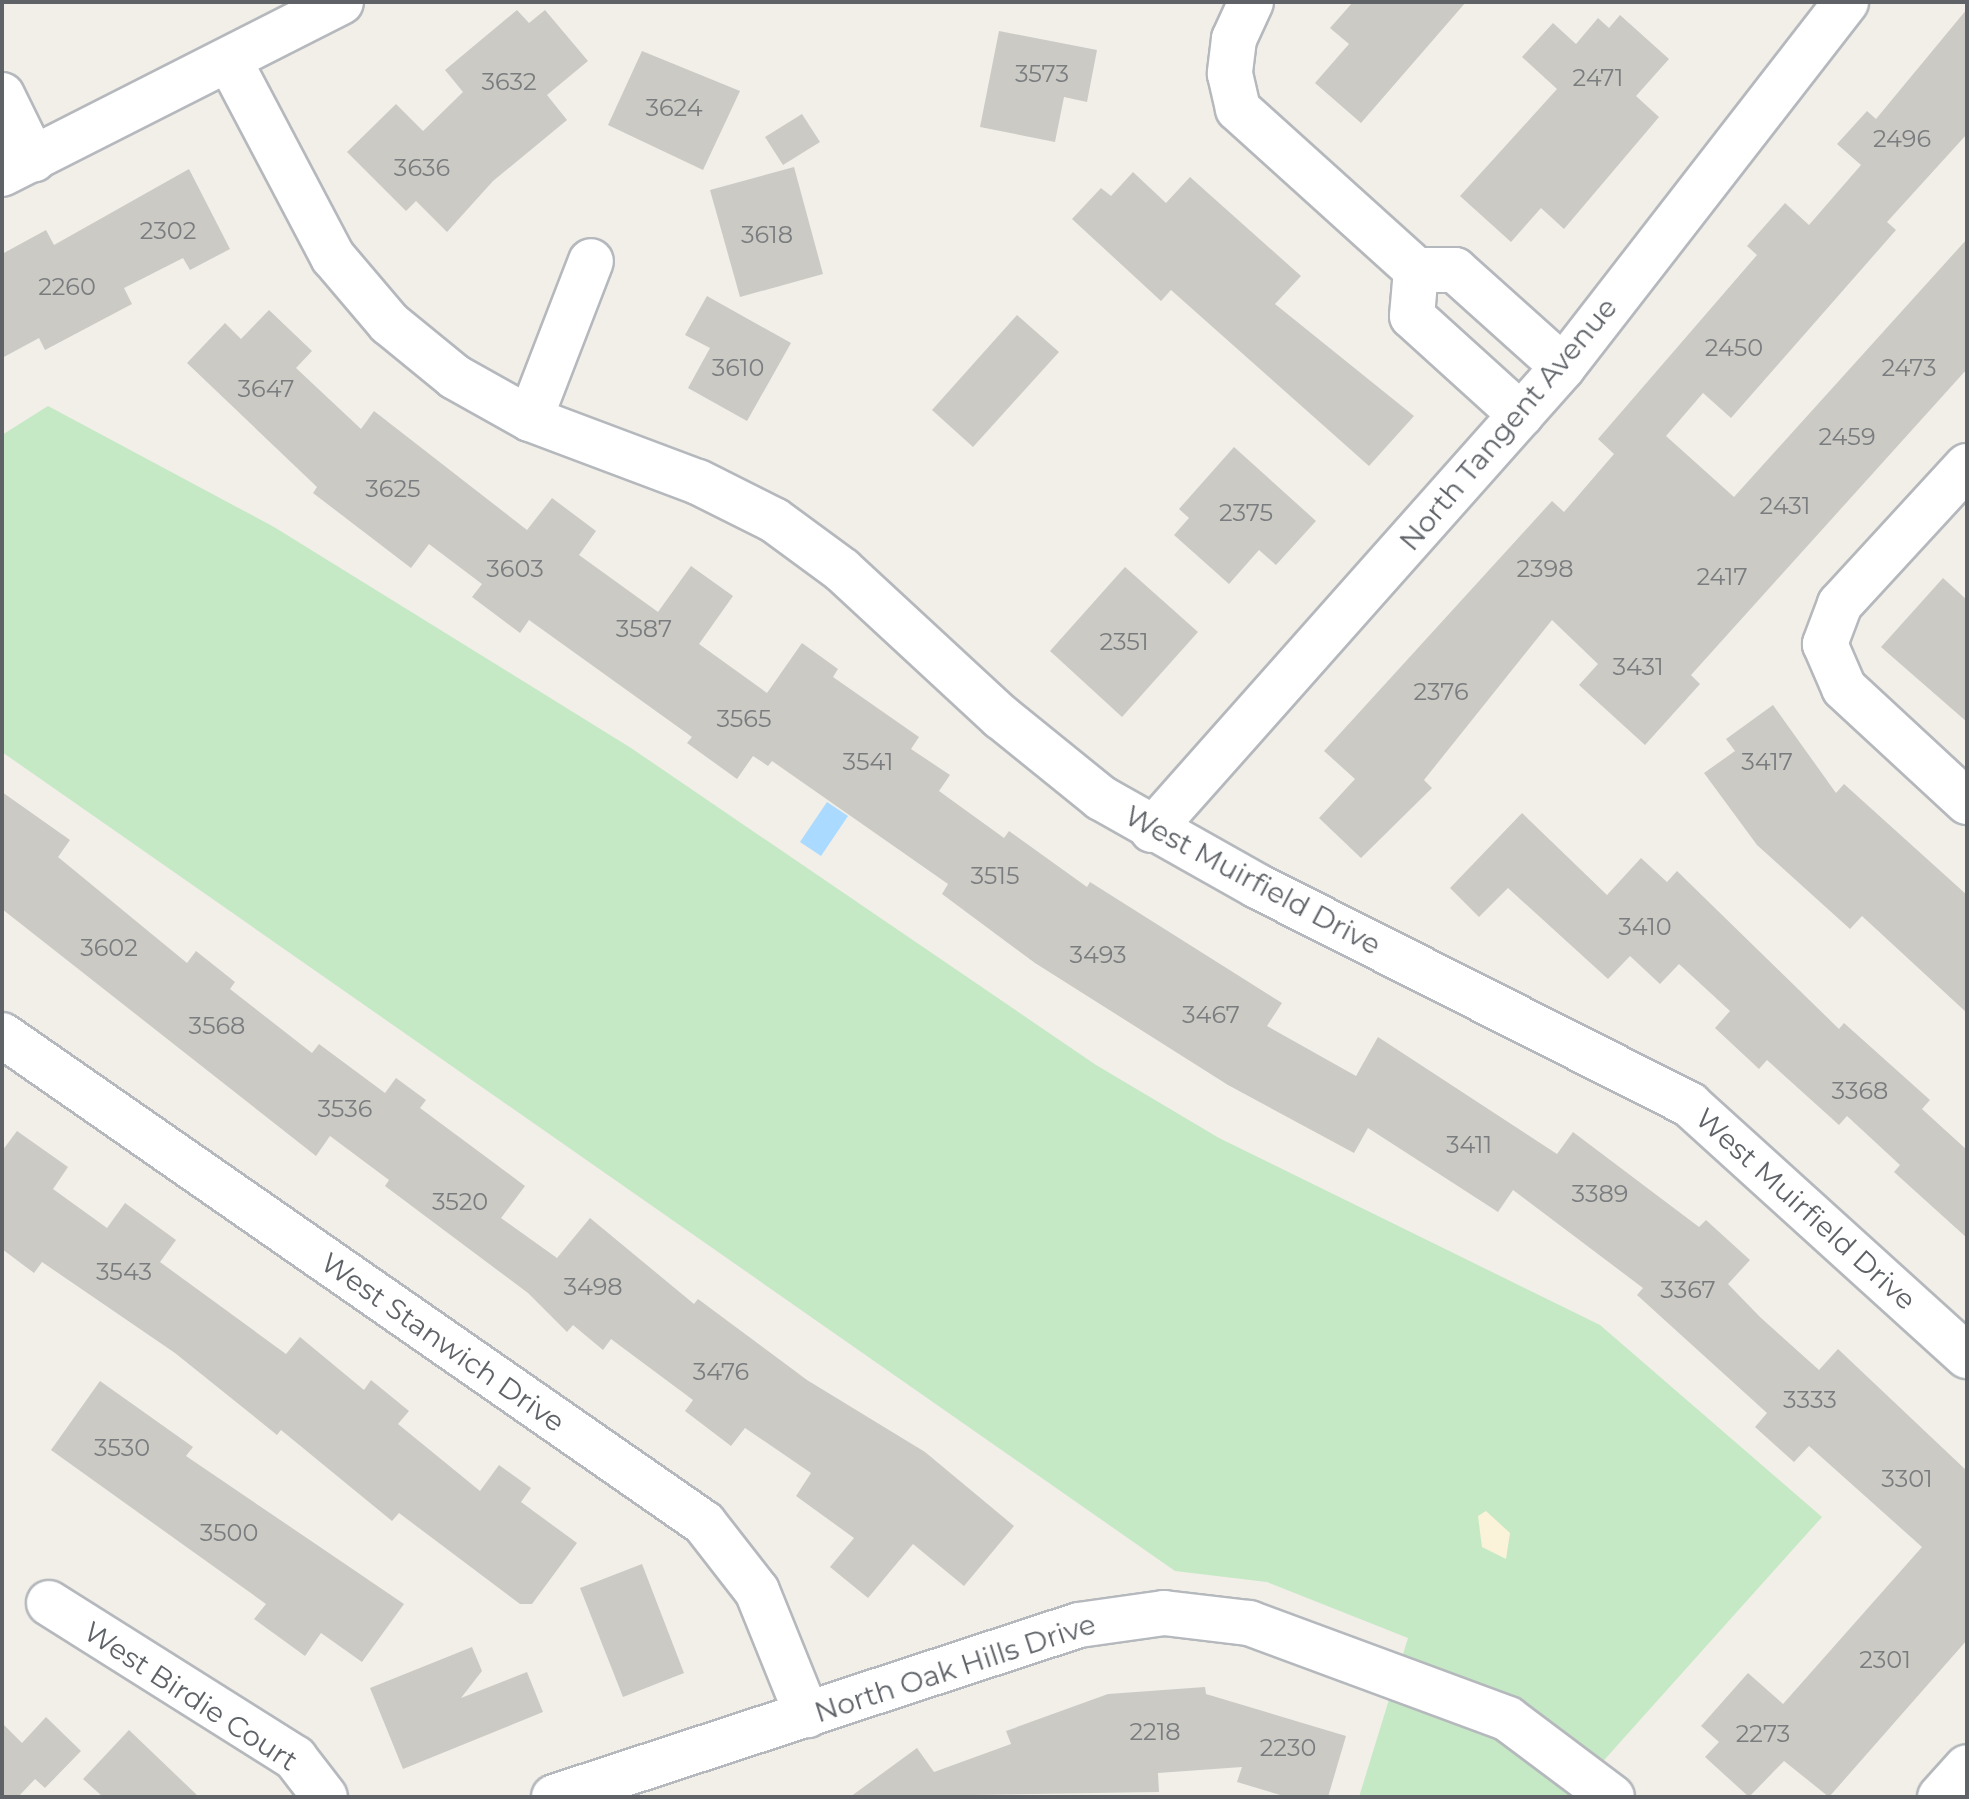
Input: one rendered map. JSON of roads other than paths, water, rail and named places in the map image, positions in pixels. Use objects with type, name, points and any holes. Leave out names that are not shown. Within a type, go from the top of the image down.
[{"type":"street","points":[[2,95],[18,167],[341,2]]},
{"type":"street","points":[[1251,2],[1234,39],[1230,74],[1238,109],[1416,270],[1455,270],[1563,367]]},
{"type":"street","name":"North Tangent Avenue","points":[[1152,830],[1563,367],[1846,2]]},
{"type":"street","name":"West Muirfield Drive","points":[[229,60],[309,222],[360,292],[455,377],[530,419],[698,482],[774,520],[842,570],[1001,717],[1152,830],[1690,1105],[1967,1356]]},
{"type":"street","points":[[530,419],[591,261]]},
{"type":"street","points":[[1416,270],[1412,316],[1521,415]]},
{"type":"street","points":[[1967,466],[1840,604],[1825,644],[1844,688],[1967,802]]},
{"type":"street","name":"West Stanwich Drive","points":[[2,1035],[704,1523],[757,1591],[807,1715]]},
{"type":"street","name":"West Birdie Court","points":[[49,1603],[295,1758],[325,1797]]},
{"type":"street","name":"North Oak Hills Drive","points":[[554,1797],[1079,1625],[1207,1615],[1289,1636],[1508,1719],[1612,1797]]},
{"type":"street","points":[[1940,1797],[1967,1767]]},
{"type":"water","points":[[827,802],[848,816],[821,856],[800,842]]}]
